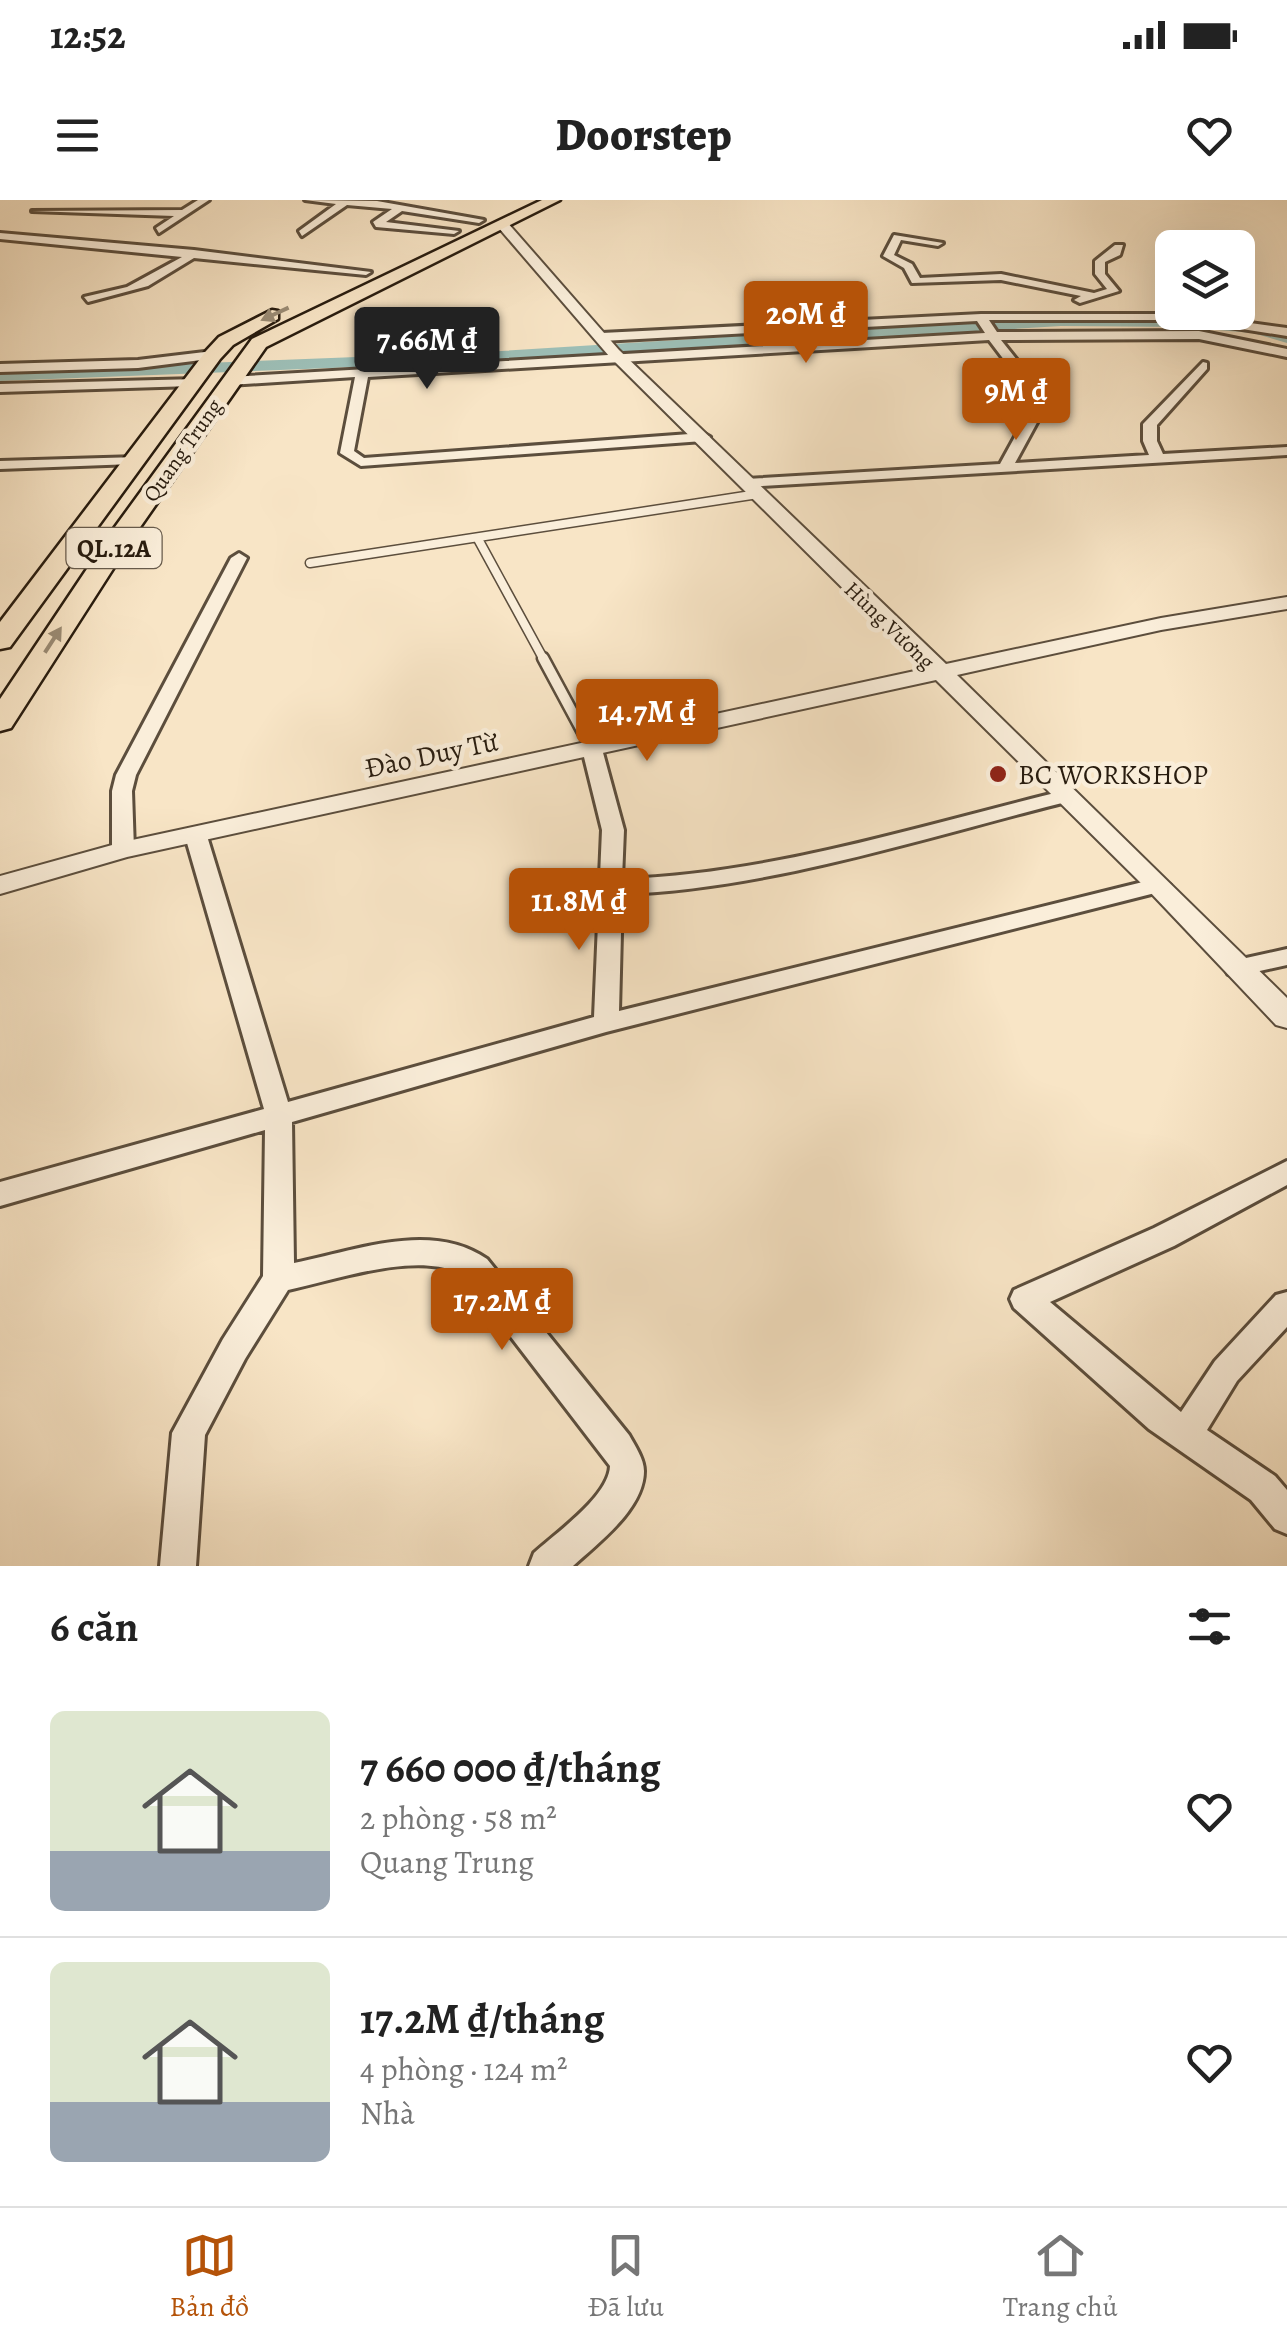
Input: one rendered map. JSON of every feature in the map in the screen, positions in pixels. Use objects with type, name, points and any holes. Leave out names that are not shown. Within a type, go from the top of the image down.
[{"type":"highway","points":[[308,298],[522,200]]},
{"type":"highway","name":"Quang Trung","points":[[0,722],[124,532],[260,343],[351,295],[553,200]]},
{"type":"highway","points":[[479,220],[502,224]]},
{"type":"highway","points":[[326,290],[351,295]]},
{"type":"highway","name":"Quang Trung","points":[[0,641],[132,460],[226,341],[290,306]]},
{"type":"highway","points":[[78,532],[124,532]]},
{"type":"street","points":[[37,211],[34,206],[45,200]]},
{"type":"street","points":[[90,211],[104,200]]},
{"type":"street","points":[[139,212],[156,200]]},
{"type":"street","points":[[159,230],[204,200]]},
{"type":"street","points":[[310,200],[380,202],[479,220]]},
{"type":"street","points":[[302,233],[345,202]]},
{"type":"street","points":[[400,208],[376,224],[454,232]]},
{"type":"street","points":[[23,220],[37,211],[184,214]]},
{"type":"street","name":"Hùng Vương","points":[[502,224],[610,347],[1159,885],[1287,1017]]},
{"type":"street","points":[[0,235],[12,227]]},
{"type":"street","points":[[0,235],[366,272]]},
{"type":"street","points":[[938,243],[898,237],[888,256],[908,266],[916,281],[988,276],[1034,280],[1095,296]]},
{"type":"street","points":[[14,248],[29,239]]},
{"type":"street","points":[[1075,316],[1075,304],[1114,291],[1100,274],[1100,261],[1116,253],[1119,246]]},
{"type":"street","points":[[88,299],[152,282],[194,253]]},
{"type":"street","points":[[962,279],[972,292]]},
{"type":"street","points":[[971,306],[1011,364],[1033,387],[1040,404],[1006,466]]},
{"type":"street","points":[[235,374],[362,374],[610,347],[981,318],[1185,317],[1287,332]]},
{"type":"street","points":[[610,347],[991,335],[1190,335],[1242,341],[1287,353]]},
{"type":"street","points":[[0,368],[138,364],[202,369]]},
{"type":"street","points":[[1158,459],[1150,441],[1150,424],[1203,366]]},
{"type":"street","points":[[0,388],[202,369]]},
{"type":"street","points":[[362,374],[347,453],[362,462],[703,437]]},
{"type":"street","points":[[753,488],[1006,466],[1287,451]]},
{"type":"street","points":[[0,465],[132,460]]},
{"type":"street","points":[[124,850],[122,790],[126,775],[238,558]]},
{"type":"street","name":"Đào Duy Từ","points":[[0,885],[124,850],[938,672],[1161,624],[1287,604]]},
{"type":"street","points":[[592,749],[613,830],[606,1022]]},
{"type":"street","points":[[613,888],[684,883],[774,868],[1068,796]]},
{"type":"street","points":[[178,1566],[189,1433],[225,1364],[278,1279],[281,1229],[278,1112],[196,836]]},
{"type":"street","points":[[0,1194],[606,1022],[1159,885]]},
{"type":"street","points":[[1237,968],[1287,957]]},
{"type":"street","points":[[1287,1172],[1164,1238],[1026,1300],[1161,1418],[1263,1488],[1287,1517]]},
{"type":"street","points":[[278,1279],[416,1251],[458,1255],[476,1268],[617,1446],[628,1470],[623,1490],[547,1566]]},
{"type":"street","points":[[1185,1435],[1226,1371],[1287,1305]]},
{"type":"lane","points":[[310,563],[478,539],[753,488]]},
{"type":"lane","points":[[478,539],[592,749]]},
{"type":"waterway","points":[[0,376],[485,357],[1061,321],[1183,322],[1254,328],[1287,338]]},
{"type":"place","name":"BC WORKSHOP","points":[[998,774]]}]
